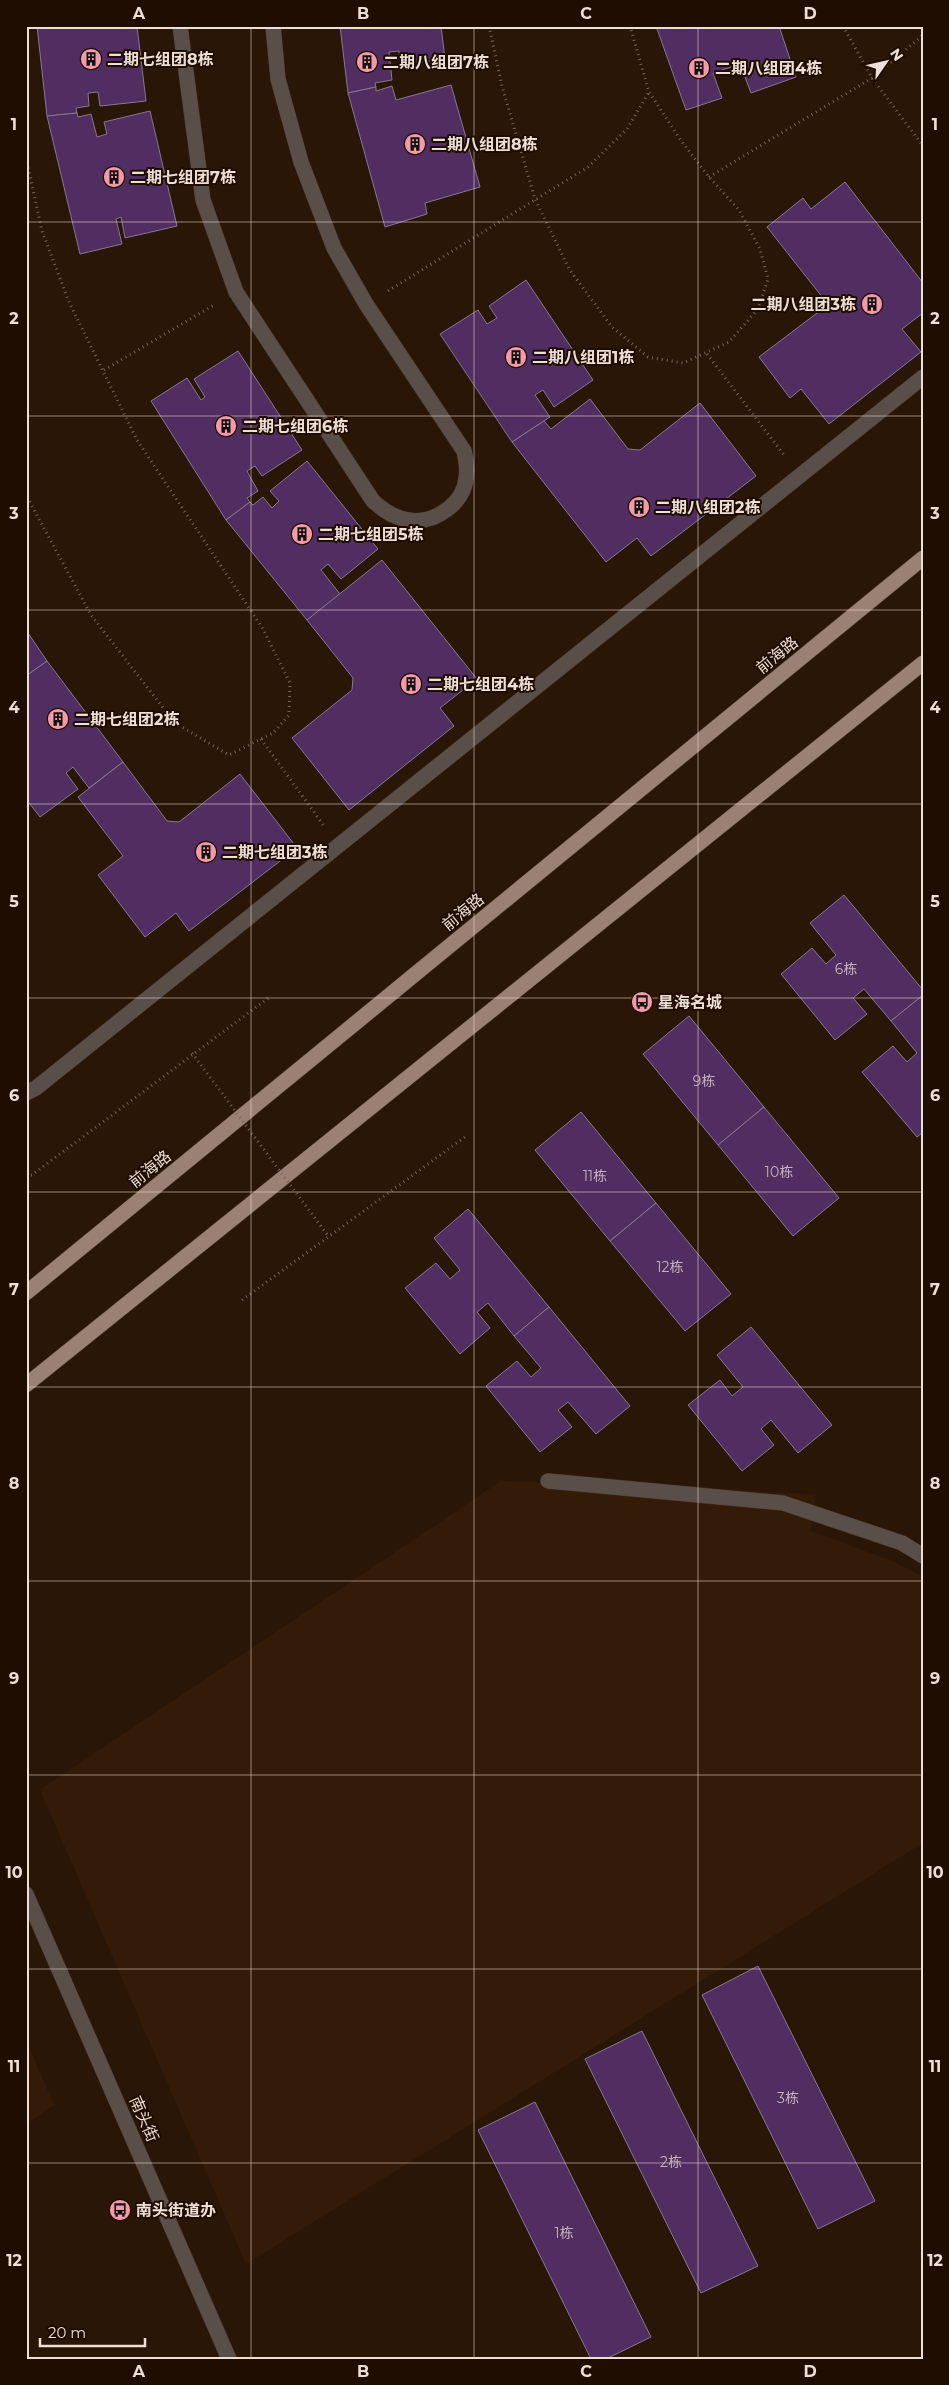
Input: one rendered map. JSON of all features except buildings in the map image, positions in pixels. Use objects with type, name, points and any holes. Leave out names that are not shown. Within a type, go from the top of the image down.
[{"type":"main road","name":"前海路","points":[[27,1291],[923,558]]},
{"type":"main road","points":[[26,1385],[923,663]]},
{"type":"street","points":[[180,26],[202,200],[236,292],[373,501],[383,511],[396,518],[417,522],[430,520],[454,504],[463,490],[466,478],[464,451],[366,304],[334,248],[301,162],[278,79],[273,26]]},
{"type":"street","points":[[26,1093],[36,1088],[923,377]]},
{"type":"street","points":[[548,1481],[783,1503],[902,1543],[923,1556]]},
{"type":"street","name":"南头街","points":[[26,1894],[229,2359]]},
{"type":"path","points":[[490,26],[502,86],[535,200],[569,269],[612,327],[648,357],[683,363],[707,354],[729,342],[758,309],[768,279],[760,249],[739,210],[709,177],[682,142],[649,92],[630,26]]},
{"type":"path","points":[[843,26],[872,78],[923,146]]},
{"type":"path","points":[[709,177],[872,78],[923,35]]},
{"type":"path","points":[[366,304],[588,166],[627,129],[649,92]]},
{"type":"path","points":[[26,158],[42,231],[69,302],[137,440],[263,629],[290,683],[289,715],[274,733],[229,755],[175,723],[91,616],[26,495]]},
{"type":"path","points":[[104,370],[236,292]]},
{"type":"path","points":[[707,354],[799,476]]},
{"type":"path","points":[[261,739],[338,846]]},
{"type":"path","points":[[26,1176],[32,1175],[270,996]]},
{"type":"path","points":[[192,1053],[329,1237]]},
{"type":"path","points":[[242,1300],[465,1137]]},
{"type":"shaded area","points":[[501,1481],[816,1494],[811,1531],[892,1561],[923,1577],[923,1843],[246,2264],[40,1790]]},
{"type":"shaded area","points":[[26,2040],[54,2105],[26,2124]]},
{"type":"place","name":"二期七组团8栋","points":[[91,59]]},
{"type":"place","name":"二期八组团7栋","points":[[367,62]]},
{"type":"place","name":"二期八组团4栋","points":[[699,68]]},
{"type":"place","name":"二期八组团8栋","points":[[415,144]]},
{"type":"place","name":"二期七组团7栋","points":[[114,177]]},
{"type":"place","name":"二期八组团3栋","points":[[872,304]]},
{"type":"place","name":"二期八组团1栋","points":[[516,357]]},
{"type":"place","name":"二期七组团6栋","points":[[226,426]]},
{"type":"place","name":"二期八组团2栋","points":[[639,507]]},
{"type":"place","name":"二期七组团5栋","points":[[302,534]]},
{"type":"place","name":"二期七组团4栋","points":[[411,684]]},
{"type":"place","name":"二期七组团2栋","points":[[58,719]]},
{"type":"place","name":"二期七组团3栋","points":[[206,852]]},
{"type":"place","name":"星海名城","points":[[642,1002]]},
{"type":"place","name":"南头街道办","points":[[120,2210]]}]
